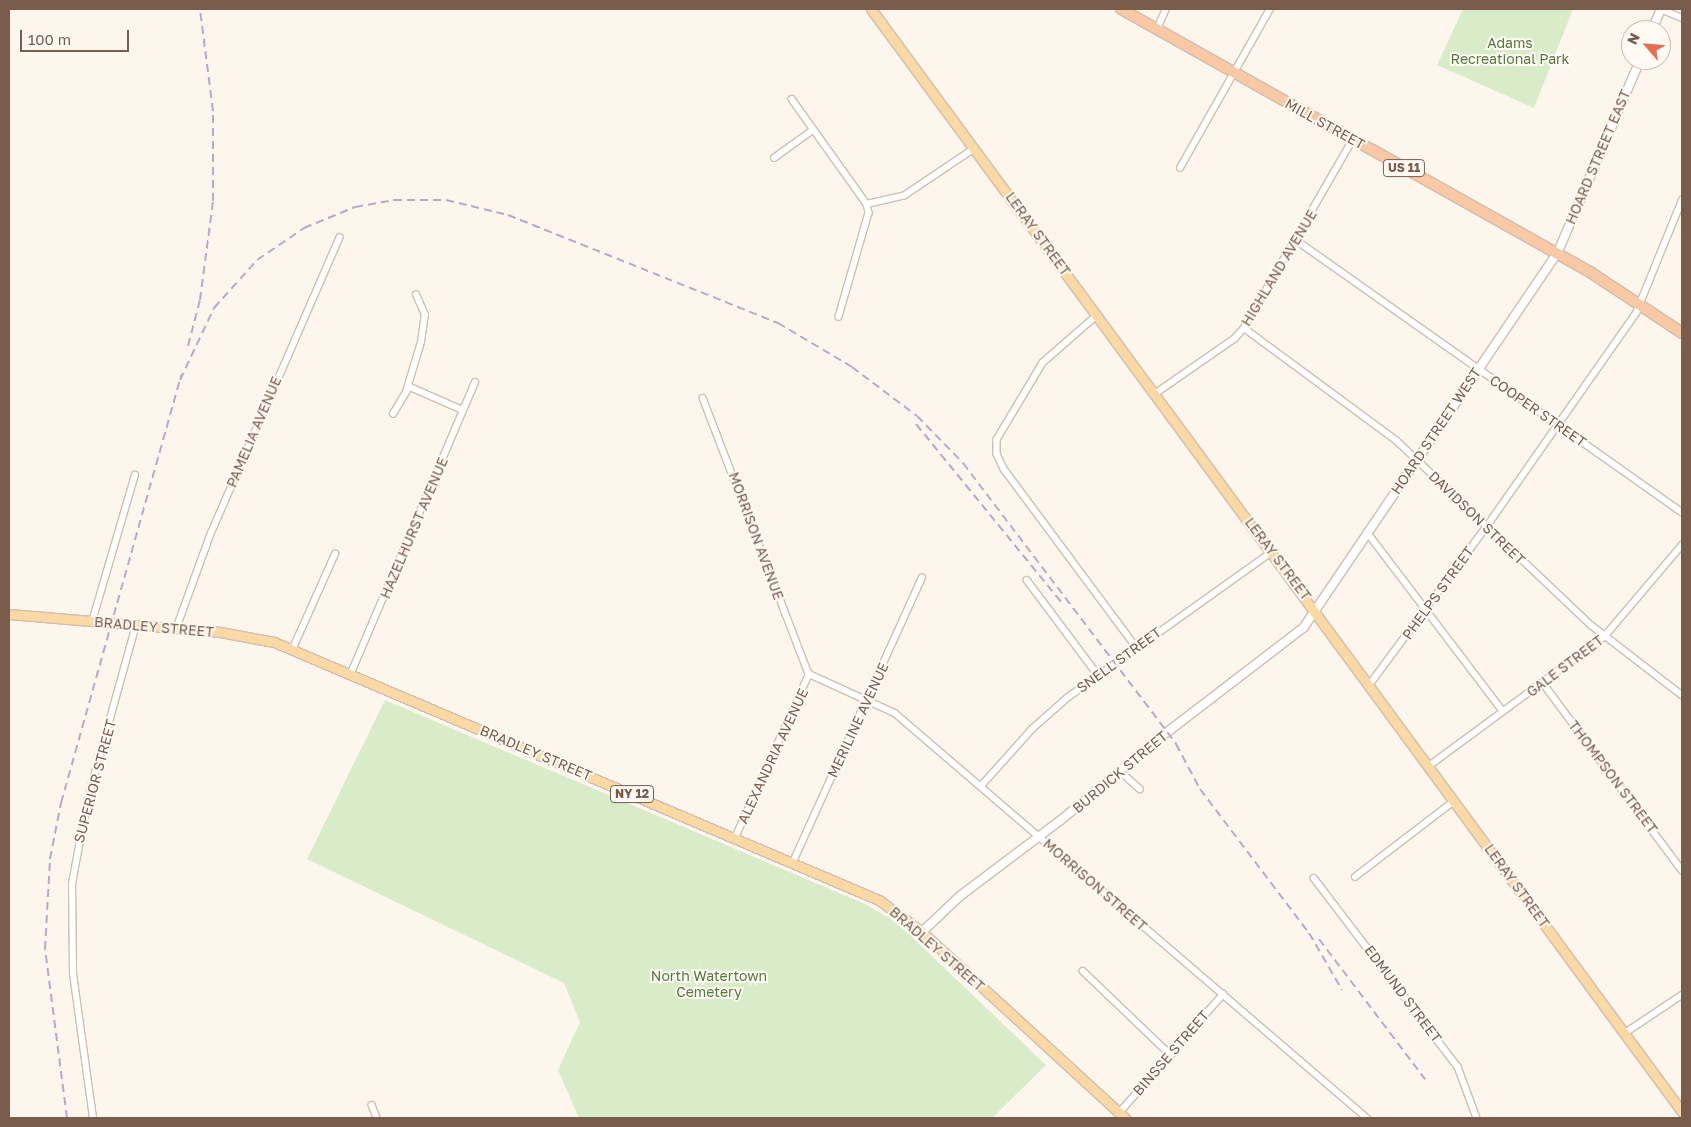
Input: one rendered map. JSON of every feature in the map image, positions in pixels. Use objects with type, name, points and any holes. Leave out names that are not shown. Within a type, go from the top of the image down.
[{"type":"highway","name":"MILL STREET","points":[[1121,9],[1557,254],[1641,304],[1682,334]]},
{"type":"main road","name":"LERAY STREET","points":[[871,9],[1315,609],[1682,1112]]},
{"type":"main road","name":"BRADLEY STREET","points":[[9,614],[248,635],[293,648],[879,900],[922,932],[1122,1116]]},
{"type":"street","points":[[1157,29],[1166,9]]},
{"type":"street","points":[[1180,168],[1270,9]]},
{"type":"street","points":[[1661,9],[1682,18]]},
{"type":"street","name":"HOARD STREET EAST","points":[[1557,254],[1636,70]]},
{"type":"street","points":[[792,100],[867,204],[869,213],[840,317]]},
{"type":"street","points":[[774,158],[814,130]]},
{"type":"street","name":"HIGHLAND AVENUE","points":[[1156,394],[1234,339],[1244,328],[1353,139]]},
{"type":"street","points":[[867,204],[906,195],[974,148]]},
{"type":"street","name":"PHELPS STREET","points":[[1370,684],[1487,526],[1641,304],[1682,200]]},
{"type":"street","name":"PAMELIA AVENUE","points":[[176,628],[210,533],[339,238]]},
{"type":"street","name":"COOPER STREET","points":[[1296,240],[1682,512]]},
{"type":"street","name":"HOARD STREET WEST","points":[[1315,609],[1557,254]]},
{"type":"street","points":[[393,414],[408,386],[424,322],[416,295]]},
{"type":"street","points":[[1098,315],[1043,363],[997,440],[997,454],[1004,469],[1136,647]]},
{"type":"street","name":"DAVIDSON STREET","points":[[1244,328],[1372,421],[1416,459],[1604,637],[1682,695]]},
{"type":"street","name":"HAZELHURST AVENUE","points":[[350,673],[475,382]]},
{"type":"street","points":[[408,386],[464,410]]},
{"type":"street","name":"MORRISON AVENUE","points":[[703,398],[809,674]]},
{"type":"street","points":[[92,622],[135,475]]},
{"type":"street","points":[[1367,532],[1503,711]]},
{"type":"street","name":"GALE STREET","points":[[1429,766],[1543,684],[1604,637],[1682,545]]},
{"type":"street","name":"SNELL STREET","points":[[981,786],[1032,730],[1098,675],[1272,552]]},
{"type":"street","points":[[293,648],[335,554]]},
{"type":"street","name":"MERILINE AVENUE","points":[[793,862],[922,578]]},
{"type":"street","points":[[1027,580],[1098,675]]},
{"type":"street","name":"BURDICK STREET","points":[[922,932],[960,896],[1039,837],[1120,771],[1299,633],[1315,609]]},
{"type":"street","name":"SUPERIOR STREET","points":[[93,1118],[73,974],[72,884],[88,798],[136,625]]},
{"type":"street","name":"MORRISON STREET","points":[[809,674],[895,713],[1367,1118]]},
{"type":"street","name":"ALEXANDRIA AVENUE","points":[[735,838],[809,674]]},
{"type":"street","name":"THOMPSON STREET","points":[[1543,684],[1682,870]]},
{"type":"street","points":[[1120,771],[1140,789]]},
{"type":"street","points":[[1355,877],[1454,801]]},
{"type":"street","name":"EDMUND STREET","points":[[1314,878],[1458,1067],[1477,1118]]},
{"type":"street","points":[[1083,971],[1172,1054]]},
{"type":"street","name":"BINSSE STREET","points":[[1122,1116],[1222,994]]},
{"type":"street","points":[[1626,1033],[1682,995]]},
{"type":"street","points":[[372,1105],[377,1118]]},
{"type":"green space","name":"Adams Recreational Park","points":[[1463,9],[1573,9],[1534,108],[1437,65]]},
{"type":"green space","name":"North Watertown Cemetery","points":[[385,700],[865,904],[891,919],[914,939],[1046,1065],[992,1118],[579,1118],[558,1070],[580,1022],[564,983],[307,859]]},
{"type":"railway","points":[[188,346],[200,300],[213,201],[213,111],[200,9]]},
{"type":"railway","points":[[180,380],[214,308],[257,260],[304,228],[355,207],[394,200],[446,200],[508,215],[778,323],[852,367],[917,416],[963,463],[1176,744],[1200,789],[1309,933],[1342,990]]},
{"type":"railway","points":[[67,1118],[45,949],[50,859],[61,803],[181,375]]},
{"type":"railway","points":[[916,424],[1063,604]]},
{"type":"railway","points":[[1319,939],[1425,1079]]}]
